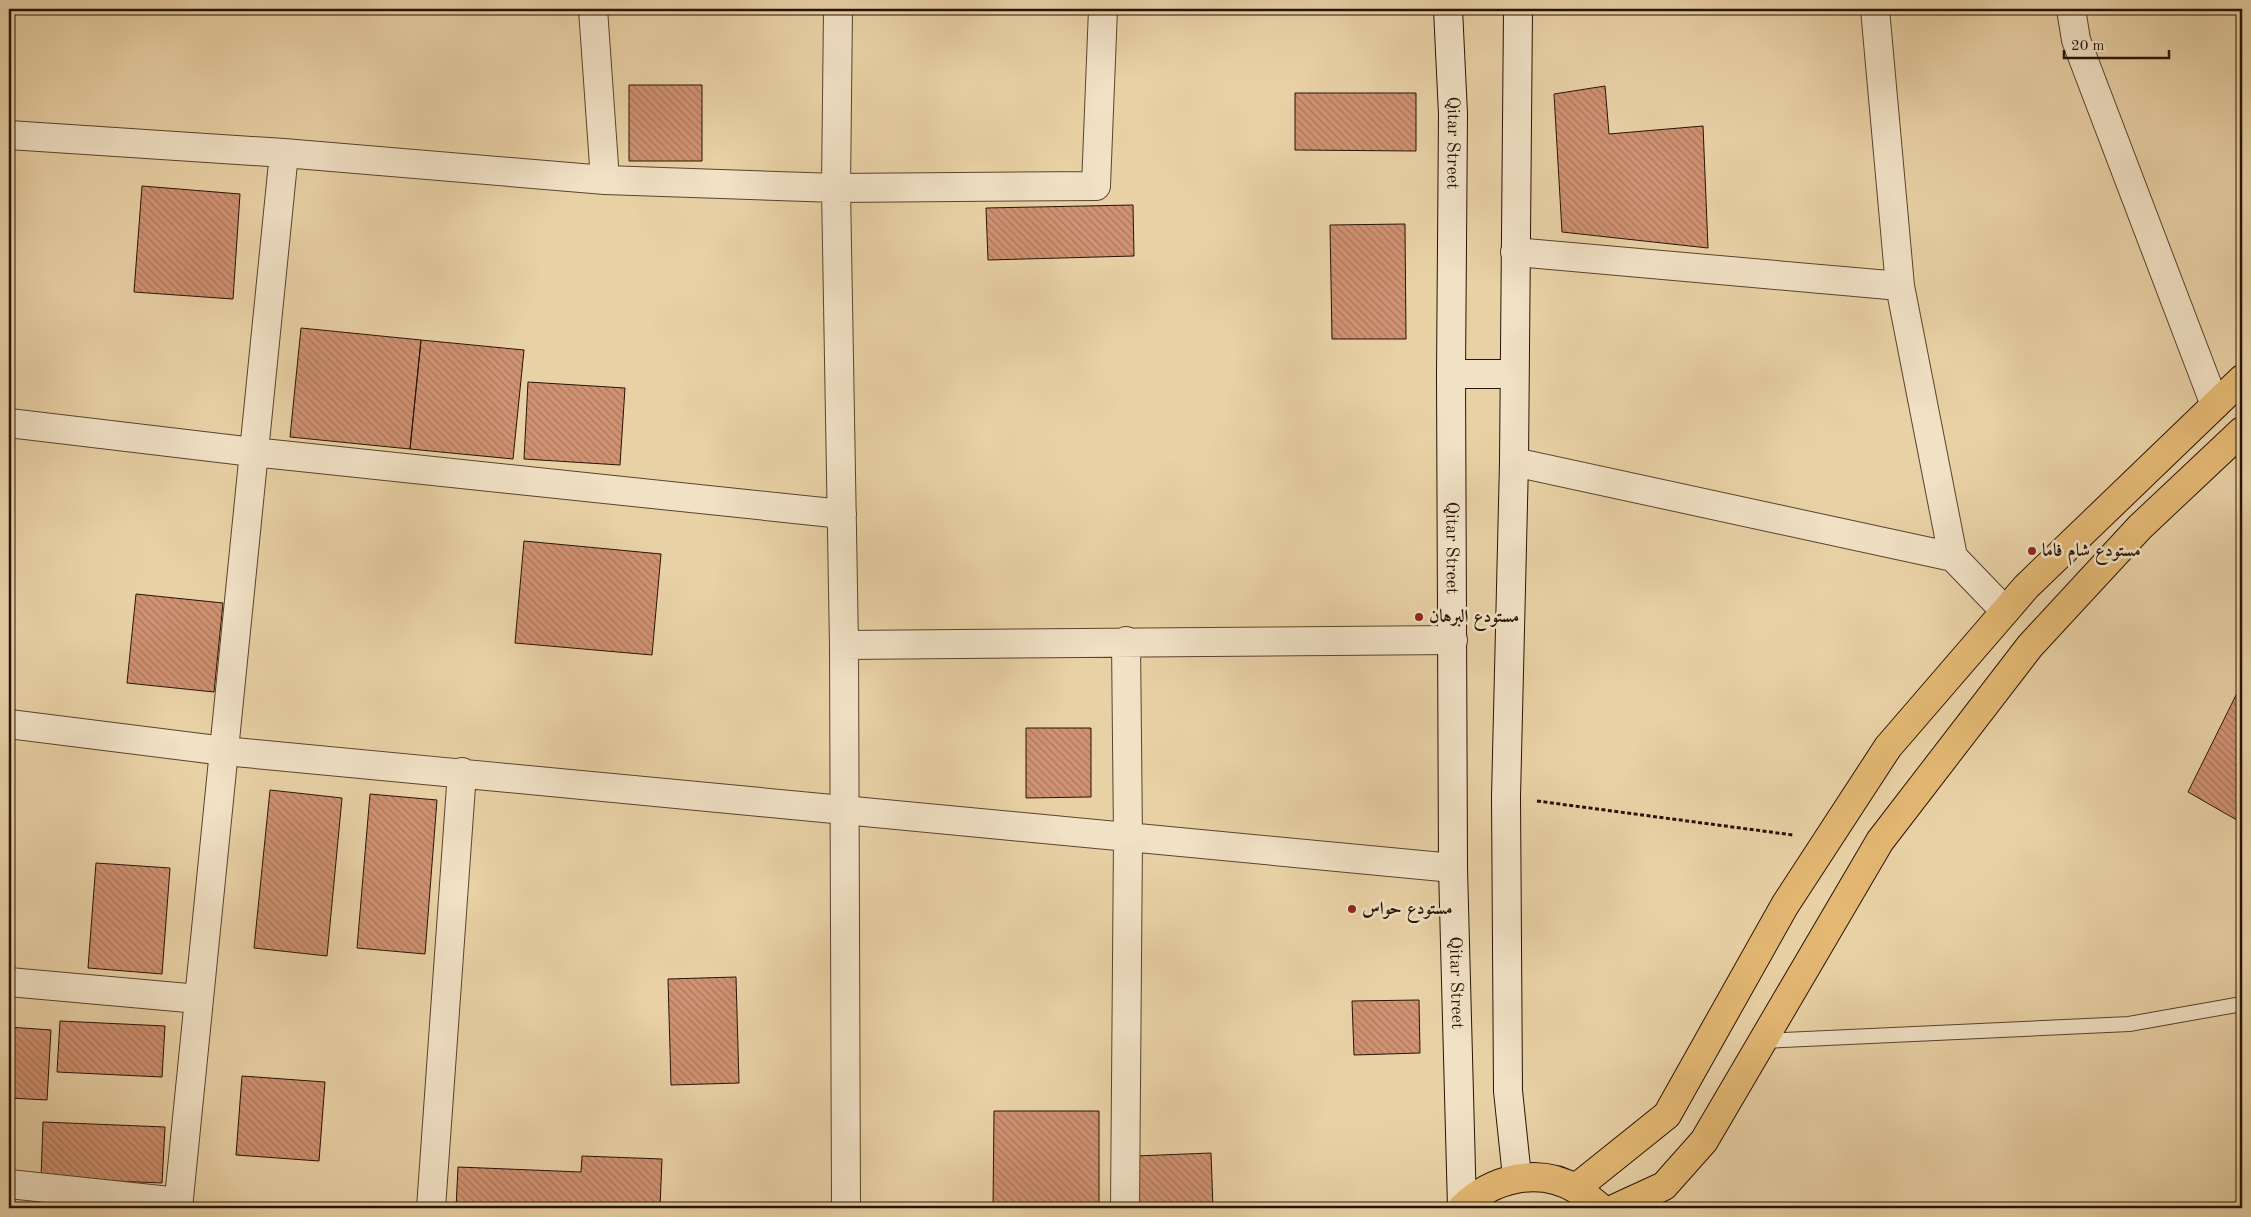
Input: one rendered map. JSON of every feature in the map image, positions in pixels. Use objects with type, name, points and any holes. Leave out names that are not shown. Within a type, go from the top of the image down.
[{"type":"main road","points":[[1576,1188],[1666,1115],[1785,905],[1888,747],[2026,588],[2242,379]]},
{"type":"main road","points":[[1616,1208],[1664,1186],[1704,1141],[1880,841],[2030,646],[2140,527],[2242,430]]},
{"type":"main road","points":[[1462,1208],[1478,1194],[1490,1187],[1517,1177],[1548,1178],[1576,1188],[1601,1208]]},
{"type":"street","points":[[593,9],[605,180]]},
{"type":"street","points":[[838,9],[836,188],[844,644],[846,1208]]},
{"type":"street","points":[[9,135],[284,153],[605,180],[836,188],[1096,186],[1103,9]]},
{"type":"street","name":"Qitar Street","points":[[1448,9],[1453,114],[1451,374],[1453,868],[1462,1208]]},
{"type":"street","points":[[1517,1177],[1508,1091],[1506,797],[1514,462],[1518,9]]},
{"type":"street","points":[[1875,9],[1900,286],[1953,556],[2005,612]]},
{"type":"street","points":[[2071,9],[2076,40],[2215,405]]},
{"type":"street","points":[[9,1184],[179,1205],[284,153]]},
{"type":"street","points":[[1515,252],[1900,286]]},
{"type":"street","points":[[1451,374],[1514,374]]},
{"type":"street","points":[[9,423],[253,452],[842,514]]},
{"type":"street","points":[[1514,462],[1953,556]]},
{"type":"street","points":[[844,644],[1452,640]]},
{"type":"street","points":[[1125,1208],[1128,838],[1126,641]]},
{"type":"street","points":[[9,724],[224,751],[462,772],[844,811],[1453,868]]},
{"type":"street","points":[[431,1208],[462,772]]},
{"type":"street","points":[[9,982],[199,999]]},
{"type":"lane","points":[[1763,1040],[2129,1024],[2242,1004]]},
{"type":"path","points":[[1506,797],[1828,840]]},
{"type":"building","points":[[629,85],[702,85],[702,161],[629,161]]},
{"type":"building","points":[[1605,86],[1609,134],[1703,126],[1708,248],[1562,232],[1554,94]]},
{"type":"building","points":[[1295,93],[1416,93],[1416,151],[1295,150]]},
{"type":"building","points":[[142,186],[240,194],[233,299],[134,292]]},
{"type":"building","points":[[1133,205],[1134,256],[988,260],[986,208]]},
{"type":"building","points":[[1405,224],[1406,339],[1332,339],[1330,225]]},
{"type":"building","points":[[301,328],[421,340],[410,449],[290,437]]},
{"type":"building","points":[[421,340],[524,350],[513,459],[410,449]]},
{"type":"building","points":[[528,382],[625,388],[620,465],[524,459]]},
{"type":"building","points":[[524,541],[661,554],[652,655],[515,643]]},
{"type":"building","points":[[136,594],[223,603],[214,692],[127,683]]},
{"type":"building","points":[[2242,683],[2242,823],[2188,792]]},
{"type":"building","points":[[1026,728],[1091,728],[1091,797],[1026,798]]},
{"type":"building","points":[[270,790],[342,798],[327,956],[254,948]]},
{"type":"building","points":[[370,794],[437,800],[425,954],[357,948]]},
{"type":"building","points":[[96,863],[170,868],[162,974],[88,968]]},
{"type":"building","points":[[736,977],[739,1083],[671,1085],[668,979]]},
{"type":"building","points":[[1419,1000],[1420,1053],[1354,1055],[1352,1001]]},
{"type":"building","points":[[60,1021],[165,1026],[162,1077],[57,1072]]},
{"type":"building","points":[[9,1027],[51,1030],[47,1100],[9,1098]]},
{"type":"building","points":[[242,1076],[325,1082],[319,1161],[236,1155]]},
{"type":"building","points":[[994,1111],[1099,1111],[1099,1208],[993,1208]]},
{"type":"building","points":[[43,1122],[165,1127],[162,1183],[41,1178]]},
{"type":"building","points":[[1211,1153],[1213,1208],[1138,1208],[1135,1156]]},
{"type":"building","points":[[582,1156],[662,1159],[660,1208],[456,1208],[458,1167],[581,1172]]},
{"type":"place","name":"مستودع شام فاما","points":[[2032,551]]},
{"type":"place","name":"مستودع البرهان","points":[[1419,617]]},
{"type":"place","name":"مستودع حواس","points":[[1352,909]]}]
